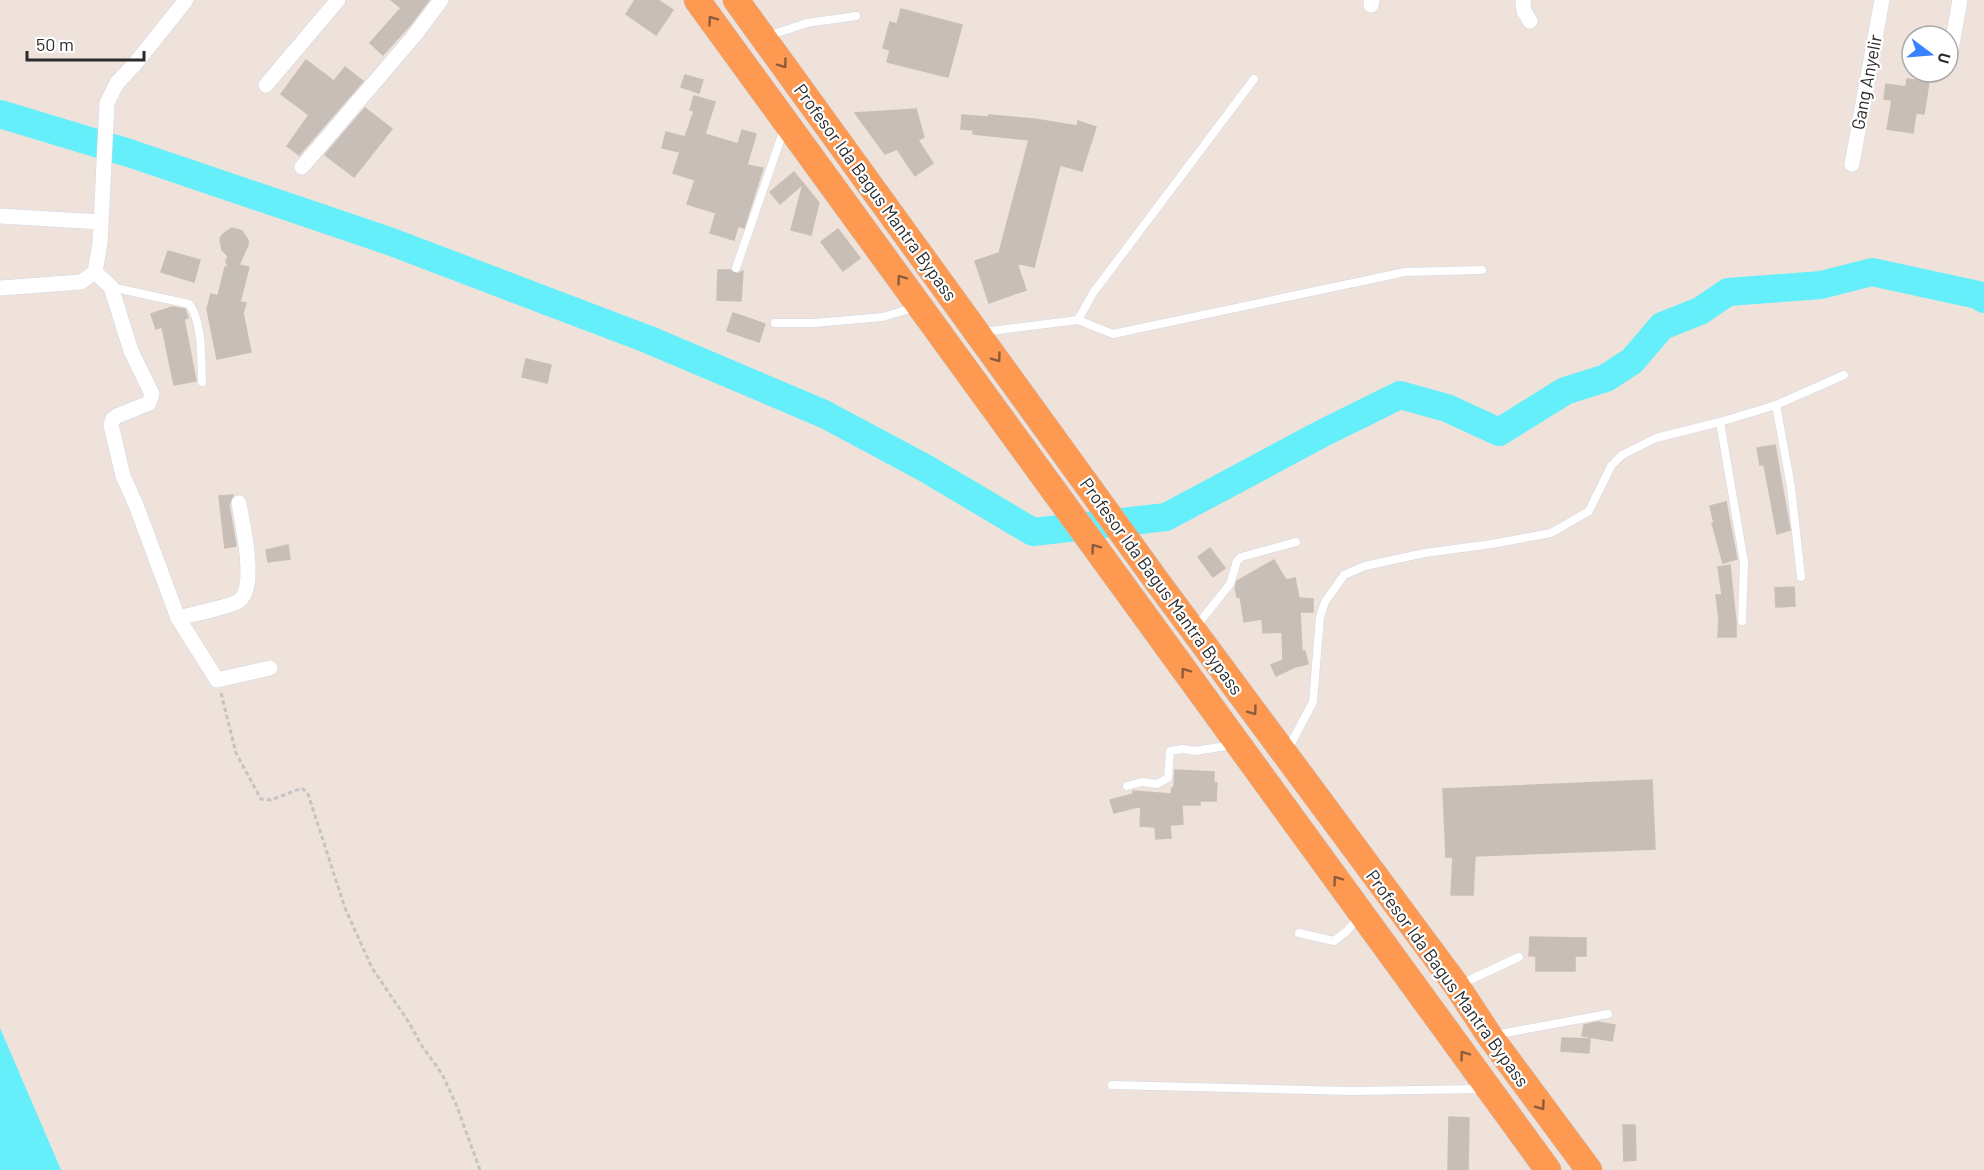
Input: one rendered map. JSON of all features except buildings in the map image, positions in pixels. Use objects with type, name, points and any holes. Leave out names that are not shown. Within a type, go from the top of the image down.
[{"type":"highway","name":"Profesor Ida Bagus Mantra Bypass","points":[[697,0],[1548,1170]]},
{"type":"highway","name":"Profesor Ida Bagus Mantra Bypass","points":[[736,0],[1589,1170]]},
{"type":"street","points":[[0,288],[81,282],[95,272],[101,222],[107,103],[117,83],[186,0]]},
{"type":"street","points":[[266,85],[338,0]]},
{"type":"street","points":[[302,167],[414,36],[441,0]]},
{"type":"street","points":[[1523,0],[1524,11],[1530,21]]},
{"type":"street","name":"Gang Anyelir","points":[[1851,164],[1882,0]]},
{"type":"street","points":[[1955,24],[1960,0]]},
{"type":"street","points":[[0,216],[101,222]]},
{"type":"street","points":[[95,272],[111,287],[131,351],[152,394],[149,404],[113,419],[113,434],[123,477],[136,505],[178,618],[217,680],[270,668]]},
{"type":"street","points":[[178,618],[239,602],[246,591],[249,572],[239,503]]},
{"type":"lane","points":[[763,37],[807,23],[856,16]]},
{"type":"lane","points":[[1078,320],[1093,293],[1254,79]]},
{"type":"lane","points":[[736,268],[786,122]]},
{"type":"lane","points":[[978,333],[1078,320],[1113,334],[1405,272],[1482,270]]},
{"type":"lane","points":[[111,287],[189,304],[195,312],[197,321],[202,382]]},
{"type":"lane","points":[[775,323],[814,323],[883,317],[921,306]]},
{"type":"lane","points":[[1285,755],[1313,702],[1320,617],[1325,602],[1344,575],[1365,566],[1425,553],[1551,533],[1589,511],[1611,466],[1622,455],[1656,438],[1776,405],[1844,375]]},
{"type":"lane","points":[[1776,405],[1791,487],[1801,577]]},
{"type":"lane","points":[[1720,422],[1744,562],[1742,621]]},
{"type":"lane","points":[[1194,629],[1230,584],[1237,561],[1241,557],[1296,542]]},
{"type":"lane","points":[[1127,786],[1142,782],[1157,784],[1168,778],[1170,751],[1183,749],[1195,751],[1238,744]]},
{"type":"lane","points":[[1299,933],[1334,941],[1347,932],[1362,914]]},
{"type":"lane","points":[[1457,986],[1519,957]]},
{"type":"lane","points":[[1489,1035],[1608,1014]]},
{"type":"lane","points":[[1112,1085],[1351,1091],[1487,1089]]},
{"type":"path","points":[[217,680],[236,753],[261,799],[271,800],[302,788],[308,794],[345,908],[372,968],[442,1074],[456,1104],[480,1170]]},
{"type":"water","points":[[0,1028],[61,1170],[0,1170]]},
{"type":"waterway","points":[[0,114],[129,153],[389,241],[647,339],[824,414],[925,468],[1033,532],[1166,517],[1323,433],[1400,395],[1447,408],[1499,432],[1565,391],[1606,378],[1632,361],[1662,326],[1700,311],[1728,292],[1821,285],[1872,272],[1978,295],[1984,299]]}]
